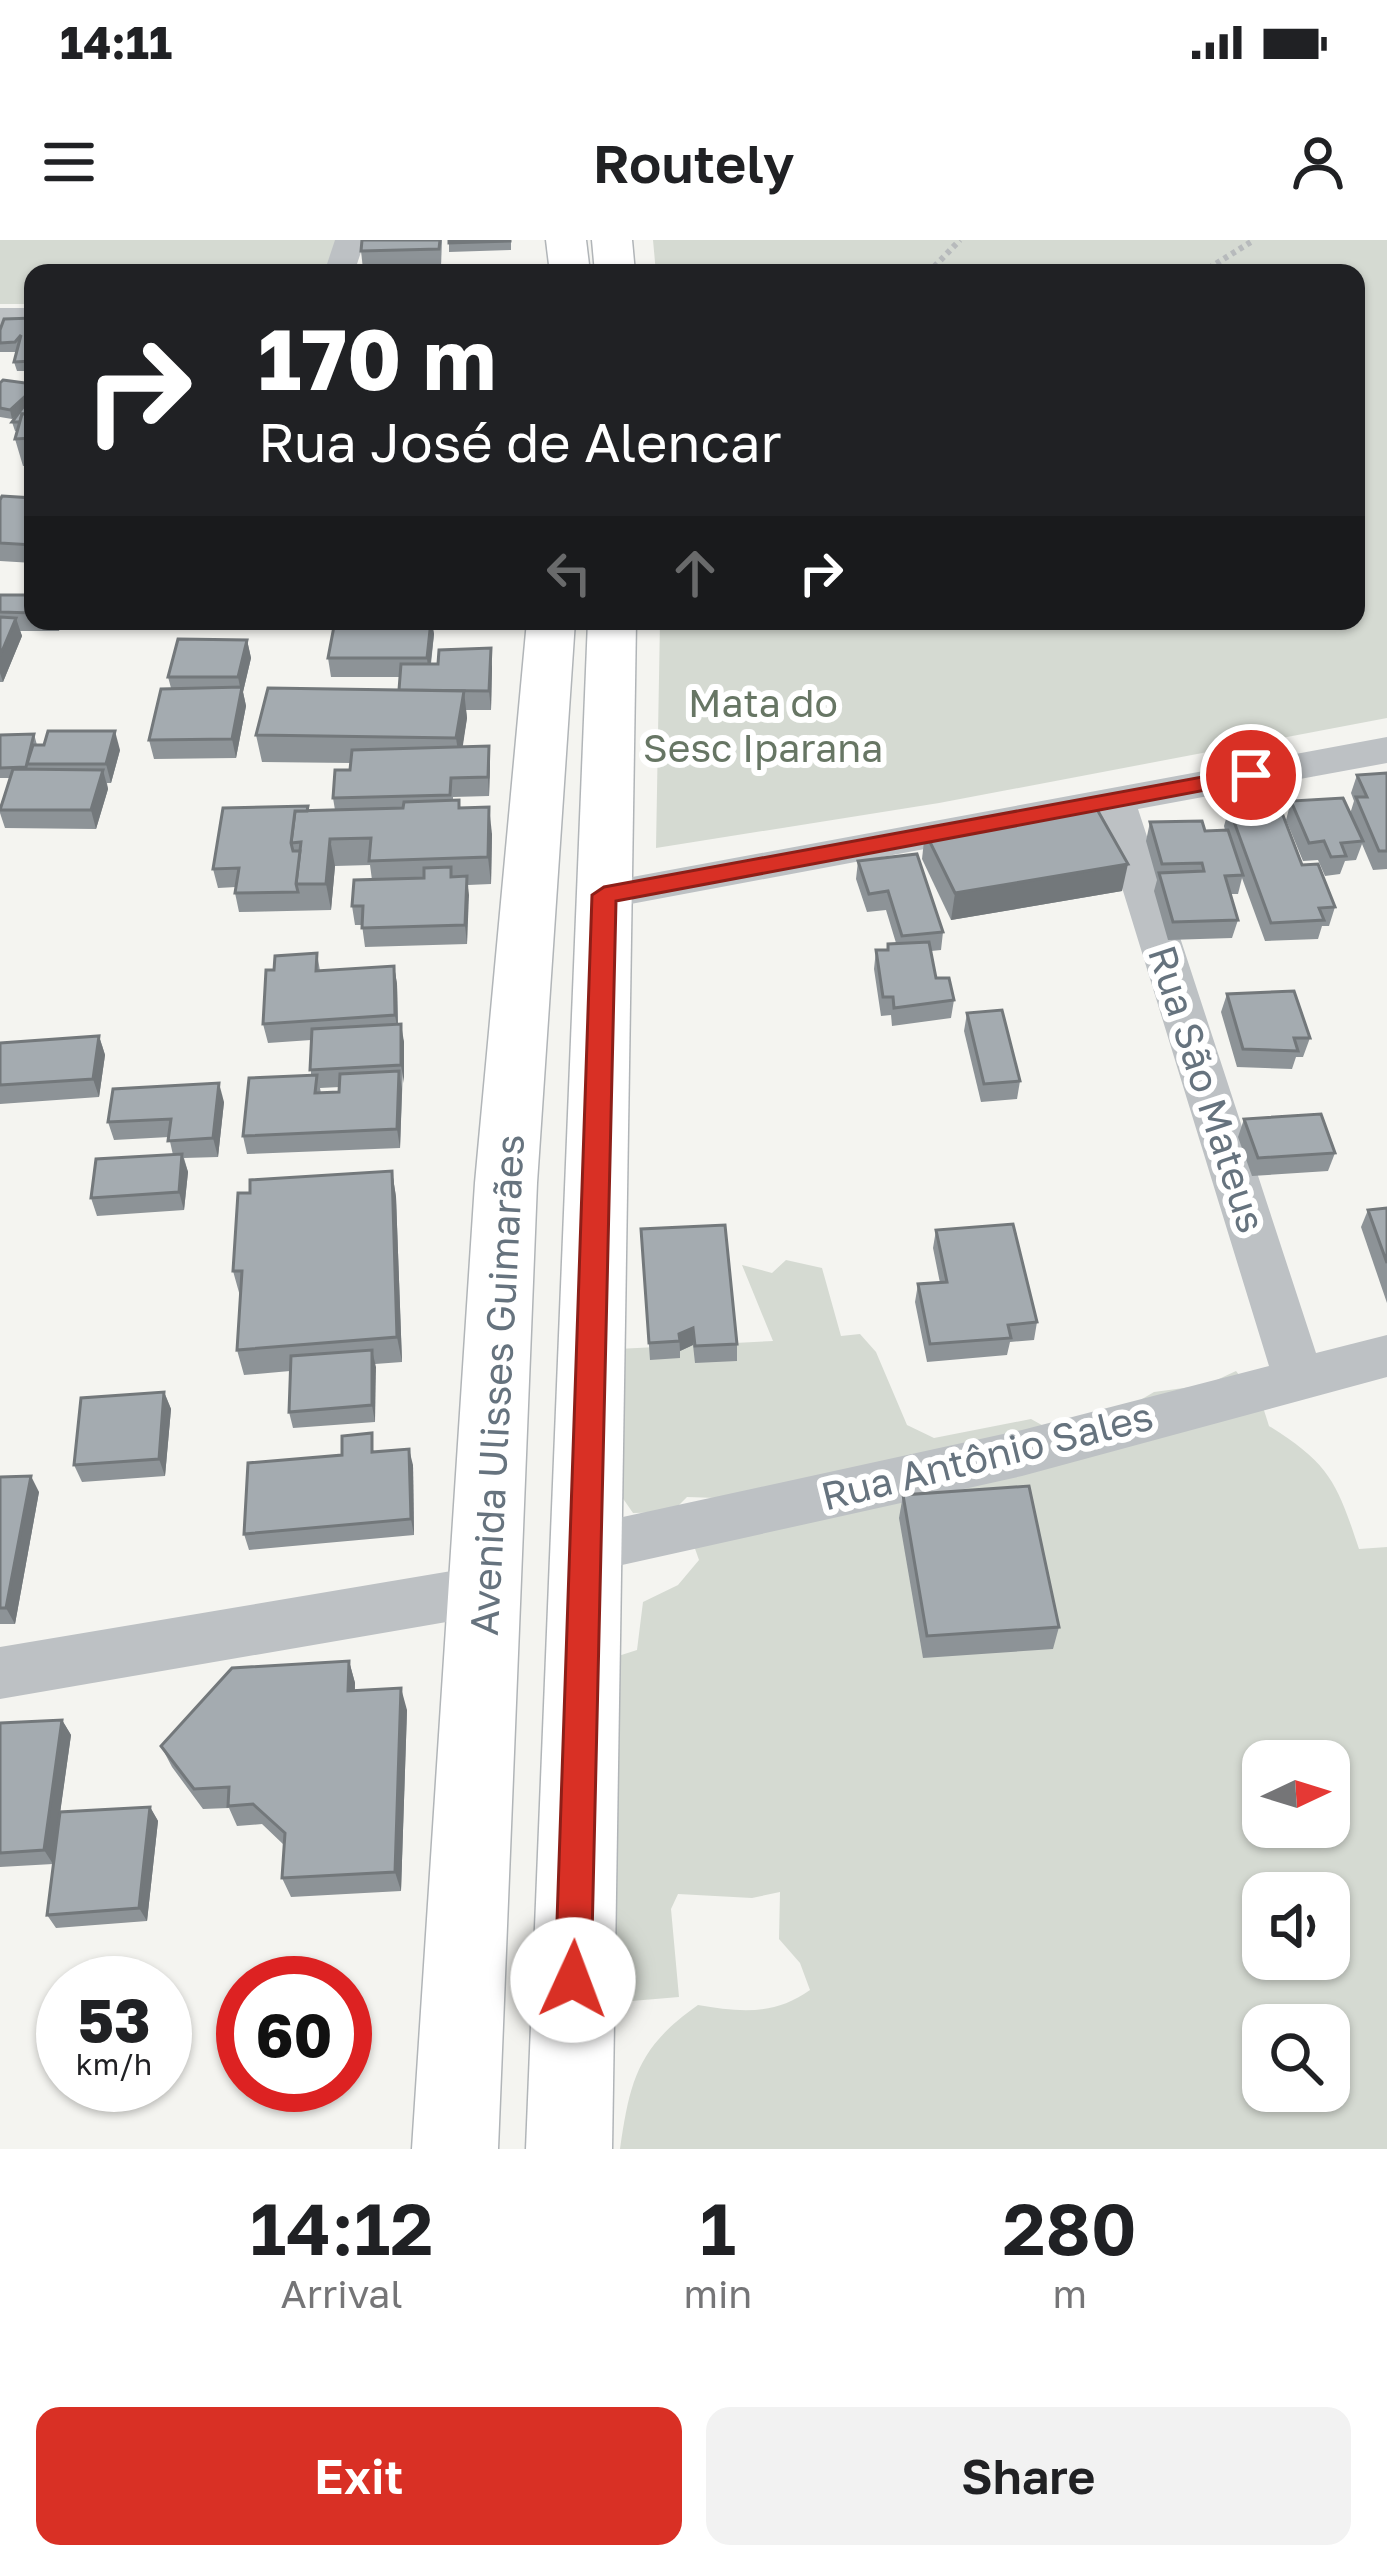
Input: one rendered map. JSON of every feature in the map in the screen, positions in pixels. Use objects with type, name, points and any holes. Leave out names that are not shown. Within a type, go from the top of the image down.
[{"type":"main road","name":"Avenida Ulisses Guimarães","points":[[455,2149],[506,1183],[550,630]]},
{"type":"main road","points":[[569,2149],[612,630]]},
{"type":"main road","points":[[506,1183],[596,1184]]},
{"type":"street","points":[[604,895],[1387,749]]},
{"type":"street","name":"Rua São Mateus","points":[[1115,800],[1298,1377]]},
{"type":"street","name":"Rua Antônio Sales","points":[[586,1549],[1022,1453],[1387,1356]]},
{"type":"street","points":[[0,1673],[487,1590]]},
{"type":"path","points":[[937,264],[960,240]]},
{"type":"path","points":[[1215,264],[1254,240]]},
{"type":"green space","points":[[0,240],[336,240],[329,264],[24,264],[24,304],[0,304]]},
{"type":"green space","name":"Mata do Sesc Iparana","points":[[653,240],[1387,240],[1387,718],[939,803],[656,848],[660,630],[1365,630],[1365,264],[655,264]]},
{"type":"green space","points":[[786,1260],[822,1268],[841,1336],[860,1334],[876,1352],[907,1425],[934,1438],[1031,1419],[1058,1434],[1113,1416],[1154,1392],[1206,1385],[1236,1371],[1262,1404],[1269,1426],[1306,1452],[1329,1477],[1359,1549],[1387,1547],[1387,2149],[620,2149],[640,2067],[678,2020],[698,2005],[756,2010],[783,2004],[810,1990],[800,1963],[779,1939],[780,1892],[752,1898],[678,1894],[671,1909],[679,1997],[620,2002],[598,1700],[612,1658],[637,1650],[643,1602],[678,1585],[699,1560],[693,1543],[717,1498],[687,1497],[672,1512],[633,1513],[615,1487],[598,1350],[773,1341],[742,1265],[772,1273]]},
{"type":"building","points":[[362,240],[440,240],[439,249],[361,251]]},
{"type":"building","points":[[510,240],[510,241],[449,243]]},
{"type":"building","points":[[24,318],[24,361],[14,362],[21,335],[15,342],[0,343],[4,319]]},
{"type":"building","points":[[0,383],[24,383],[24,397],[10,410],[0,408]]},
{"type":"building","points":[[22,414],[24,414],[24,438],[15,439]]},
{"type":"building","points":[[2,496],[24,497],[24,544],[0,543]]},
{"type":"building","points":[[0,595],[24,595],[24,613],[0,612]]},
{"type":"building","points":[[0,617],[16,618],[0,656]]},
{"type":"building","points":[[333,630],[430,630],[427,658],[328,658]]},
{"type":"building","points":[[178,639],[247,640],[238,677],[168,677]]},
{"type":"building","points":[[491,648],[489,691],[399,690],[401,664],[438,664],[439,650]]},
{"type":"building","points":[[242,687],[232,739],[149,740],[161,689]]},
{"type":"building","points":[[268,688],[464,691],[456,738],[256,735]]},
{"type":"building","points":[[48,731],[115,731],[106,764],[27,764],[33,745],[44,745]]},
{"type":"building","points":[[34,734],[26,767],[0,768],[0,735]]},
{"type":"building","points":[[489,746],[488,777],[451,778],[450,795],[333,798],[335,770],[350,770],[352,750]]},
{"type":"building","points":[[13,769],[103,770],[91,810],[0,810]]},
{"type":"building","points":[[1387,773],[1387,851],[1379,851],[1356,797],[1367,797],[1357,775]]},
{"type":"building","points":[[1343,798],[1363,841],[1341,843],[1346,856],[1331,857],[1324,841],[1309,843],[1291,801]]},
{"type":"building","points":[[459,800],[459,808],[489,807],[488,857],[369,861],[371,838],[330,839],[326,884],[296,884],[301,842],[291,843],[295,811],[403,808],[404,802]]},
{"type":"building","points":[[1094,804],[1128,864],[955,893],[925,832]]},
{"type":"building","points":[[1279,805],[1302,865],[1318,864],[1335,907],[1319,908],[1324,920],[1271,923],[1229,808]]},
{"type":"building","points":[[308,806],[307,811],[295,811],[291,843],[293,851],[300,851],[298,892],[235,893],[239,868],[213,869],[223,808]]},
{"type":"building","points":[[1202,821],[1205,831],[1228,830],[1243,875],[1225,876],[1238,920],[1173,922],[1159,873],[1204,871],[1202,863],[1162,864],[1150,822]]},
{"type":"building","points":[[917,854],[943,932],[902,936],[888,891],[869,894],[858,861]]},
{"type":"building","points":[[451,867],[451,877],[467,876],[465,925],[362,928],[363,906],[352,906],[354,880],[424,878],[424,868]]},
{"type":"building","points":[[929,942],[936,978],[949,978],[954,1000],[894,1008],[893,997],[883,997],[876,950],[888,950],[888,944]]},
{"type":"building","points":[[317,953],[316,971],[394,966],[395,1015],[263,1024],[266,970],[274,970],[275,956]]},
{"type":"building","points":[[1294,991],[1310,1038],[1294,1038],[1298,1051],[1243,1049],[1227,994]]},
{"type":"building","points":[[1002,1010],[1020,1081],[984,1084],[967,1013]]},
{"type":"building","points":[[401,1024],[401,1065],[310,1070],[312,1029]]},
{"type":"building","points":[[99,1036],[93,1079],[0,1085],[0,1043]]},
{"type":"building","points":[[399,1071],[397,1129],[243,1136],[249,1078],[317,1075],[315,1093],[339,1092],[340,1074]]},
{"type":"building","points":[[219,1083],[213,1138],[168,1141],[171,1119],[108,1122],[113,1089]]},
{"type":"building","points":[[1321,1114],[1335,1153],[1258,1158],[1244,1119]]},
{"type":"building","points":[[182,1154],[179,1192],[91,1198],[96,1159]]},
{"type":"building","points":[[392,1171],[397,1337],[237,1350],[242,1271],[233,1271],[238,1193],[250,1193],[250,1180]]},
{"type":"building","points":[[1387,1208],[1387,1263],[1368,1210]]},
{"type":"building","points":[[1013,1224],[1037,1322],[1008,1325],[1011,1338],[930,1344],[918,1284],[947,1282],[936,1230]]},
{"type":"building","points":[[725,1225],[737,1344],[695,1346],[693,1328],[679,1334],[680,1341],[649,1343],[641,1229]]},
{"type":"building","points":[[372,1350],[372,1405],[289,1412],[291,1356]]},
{"type":"building","points":[[164,1392],[159,1459],[74,1465],[81,1398]]},
{"type":"building","points":[[372,1433],[372,1452],[409,1449],[411,1519],[244,1534],[248,1463],[342,1455],[342,1436]]},
{"type":"building","points":[[31,1476],[6,1608],[0,1608],[0,1477]]},
{"type":"building","points":[[1029,1486],[1059,1627],[927,1636],[903,1495]]},
{"type":"building","points":[[349,1661],[348,1691],[401,1688],[395,1872],[282,1878],[285,1833],[253,1804],[228,1806],[229,1787],[194,1789],[161,1746],[232,1668]]},
{"type":"building","points":[[62,1720],[44,1850],[0,1853],[0,1723]]},
{"type":"building","points":[[150,1807],[139,1908],[47,1915],[60,1812]]},
{"type":"route","points":[[573,1980],[604,895],[1251,775]]}]
